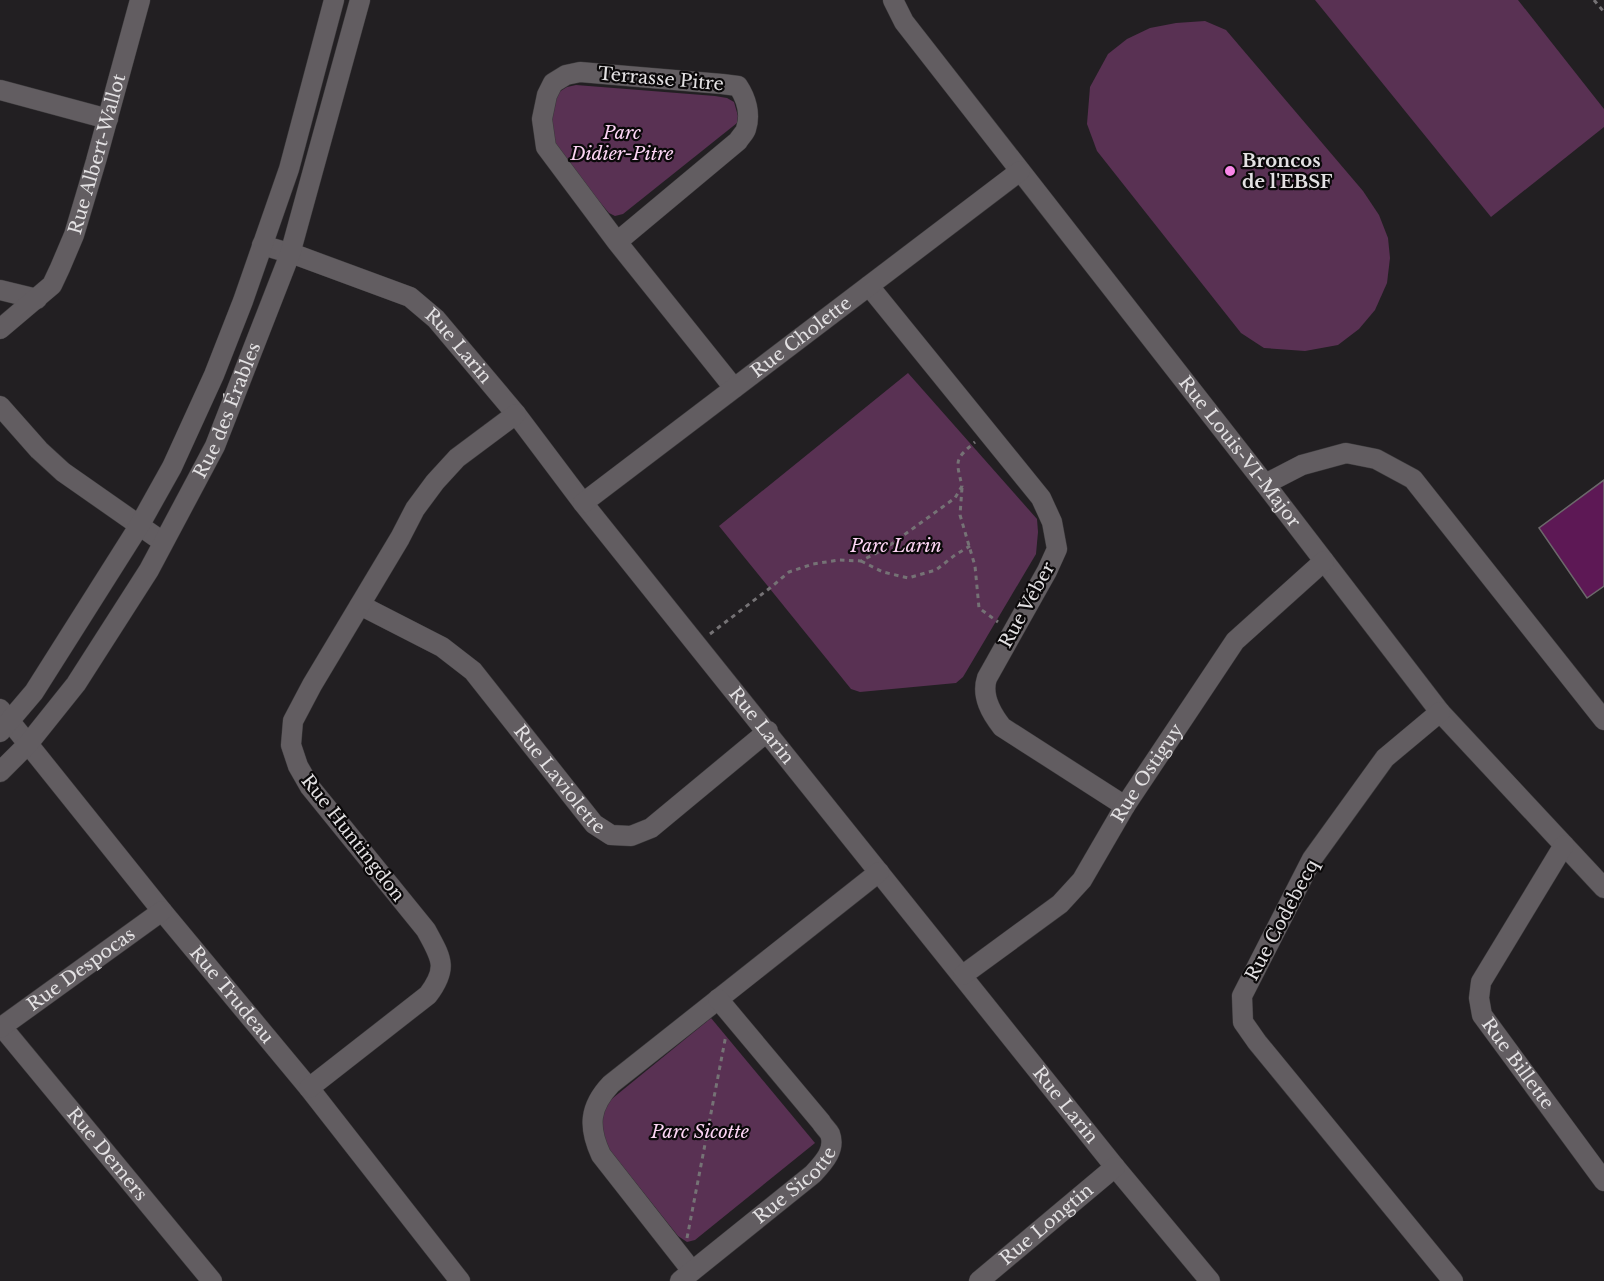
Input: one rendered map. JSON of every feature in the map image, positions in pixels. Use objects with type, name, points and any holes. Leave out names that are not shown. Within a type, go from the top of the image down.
[{"type":"street","name":"Rue Albert-Wallot","points":[[0,329],[52,285],[71,243],[140,0]]},
{"type":"street","name":"Rue des Érables","points":[[3,721],[34,692],[139,526],[172,467],[214,375],[289,169],[334,0]]},
{"type":"street","name":"Rue des Érables","points":[[0,772],[28,744],[76,684],[149,570],[215,446],[290,254],[360,0]]},
{"type":"street","name":"Rue Louis-VI-Major","points":[[893,0],[904,22],[1440,712],[1604,888]]},
{"type":"street","name":"Terrasse Pitre","points":[[617,242],[738,141],[746,128],[748,111],[745,95],[738,86],[579,72],[566,75],[553,83],[547,95],[542,119],[546,147],[617,242],[734,388]]},
{"type":"street","points":[[0,90],[108,119]]},
{"type":"street","name":"Rue Cholette","points":[[583,503],[1020,171]]},
{"type":"street","name":"Rue Larin","points":[[262,245],[410,297],[436,319],[516,414],[583,503],[768,731],[1115,1167],[1210,1281]]},
{"type":"street","name":"Rue Véber","points":[[869,286],[1041,498],[1052,522],[1057,549],[985,684],[990,712],[1002,727],[1125,806]]},
{"type":"street","points":[[0,290],[37,299]]},
{"type":"street","points":[[0,406],[39,450],[63,472],[163,542]]},
{"type":"street","name":"Rue Huntingdon","points":[[309,1088],[428,995],[437,982],[441,964],[426,930],[310,787],[298,766],[291,745],[293,721],[415,509],[457,458],[516,414]]},
{"type":"street","points":[[1265,484],[1302,465],[1346,453],[1377,459],[1413,479],[1604,720]]},
{"type":"street","name":"Rue Ostiguy","points":[[963,975],[1060,904],[1082,880],[1125,806],[1235,641],[1324,561]]},
{"type":"street","name":"Rue Laviolette","points":[[360,605],[442,647],[473,671],[594,824],[611,836],[631,836],[651,828],[768,731]]},
{"type":"street","name":"Rue Codebecq","points":[[1440,712],[1385,758],[1312,860],[1242,996],[1243,1022],[1257,1042],[1453,1281]]},
{"type":"street","name":"Rue Trudeau","points":[[3,721],[28,744],[162,911],[309,1088],[460,1281]]},
{"type":"street","name":"Rue Billette","points":[[1564,845],[1481,982],[1479,998],[1482,1015],[1604,1181]]},
{"type":"street","name":"Rue Sicotte","points":[[718,999],[830,1134],[830,1150],[828,1157],[813,1174],[686,1276],[680,1255],[601,1155],[594,1140],[592,1127],[594,1111],[600,1095],[611,1084],[718,999],[879,872]]},
{"type":"street","name":"Rue Despocas","points":[[1,1028],[162,911]]},
{"type":"street","name":"Rue Demers","points":[[1,1028],[212,1281]]},
{"type":"street","name":"Rue Longtin","points":[[980,1281],[1115,1167]]},
{"type":"path","points":[[1594,0],[1604,12]]},
{"type":"path","points":[[961,454],[957,462],[962,486],[960,515],[977,575],[979,609],[1012,632]]},
{"type":"path","points":[[861,561],[886,548],[955,498],[962,486]]},
{"type":"path","points":[[697,644],[789,572],[813,564],[840,560],[861,561],[883,572],[908,578],[936,570],[970,546]]},
{"type":"path","points":[[680,1255],[687,1242],[727,1029],[734,1017]]},
{"type":"green space","points":[[1315,0],[1518,0],[1604,109],[1604,127],[1491,217]]},
{"type":"green space","name":"Broncos de l'EBSF","points":[[1205,21],[1226,30],[1363,191],[1379,215],[1388,238],[1390,258],[1387,283],[1375,310],[1359,329],[1338,345],[1305,351],[1264,348],[1241,333],[1097,151],[1087,124],[1090,87],[1108,54],[1127,39],[1150,28]]},
{"type":"green space","name":"Parc Didier-Pitre","points":[[576,85],[727,98],[734,102],[738,116],[737,123],[623,214],[615,216],[609,213],[554,148],[550,126],[554,99],[559,92]]},
{"type":"green space","name":"Parc Larin","points":[[908,373],[1037,519],[1036,554],[963,677],[956,683],[860,692],[851,689],[719,526]]},
{"type":"green space","name":"Parc Sicotte","points":[[711,1018],[815,1143],[695,1240],[687,1242],[678,1236],[604,1143],[603,1112],[608,1102]]},
{"type":"building","points":[[1604,480],[1604,586],[1587,598],[1539,528]]},
{"type":"place","name":"Broncos de l'EBSF","points":[[1230,171]]}]
